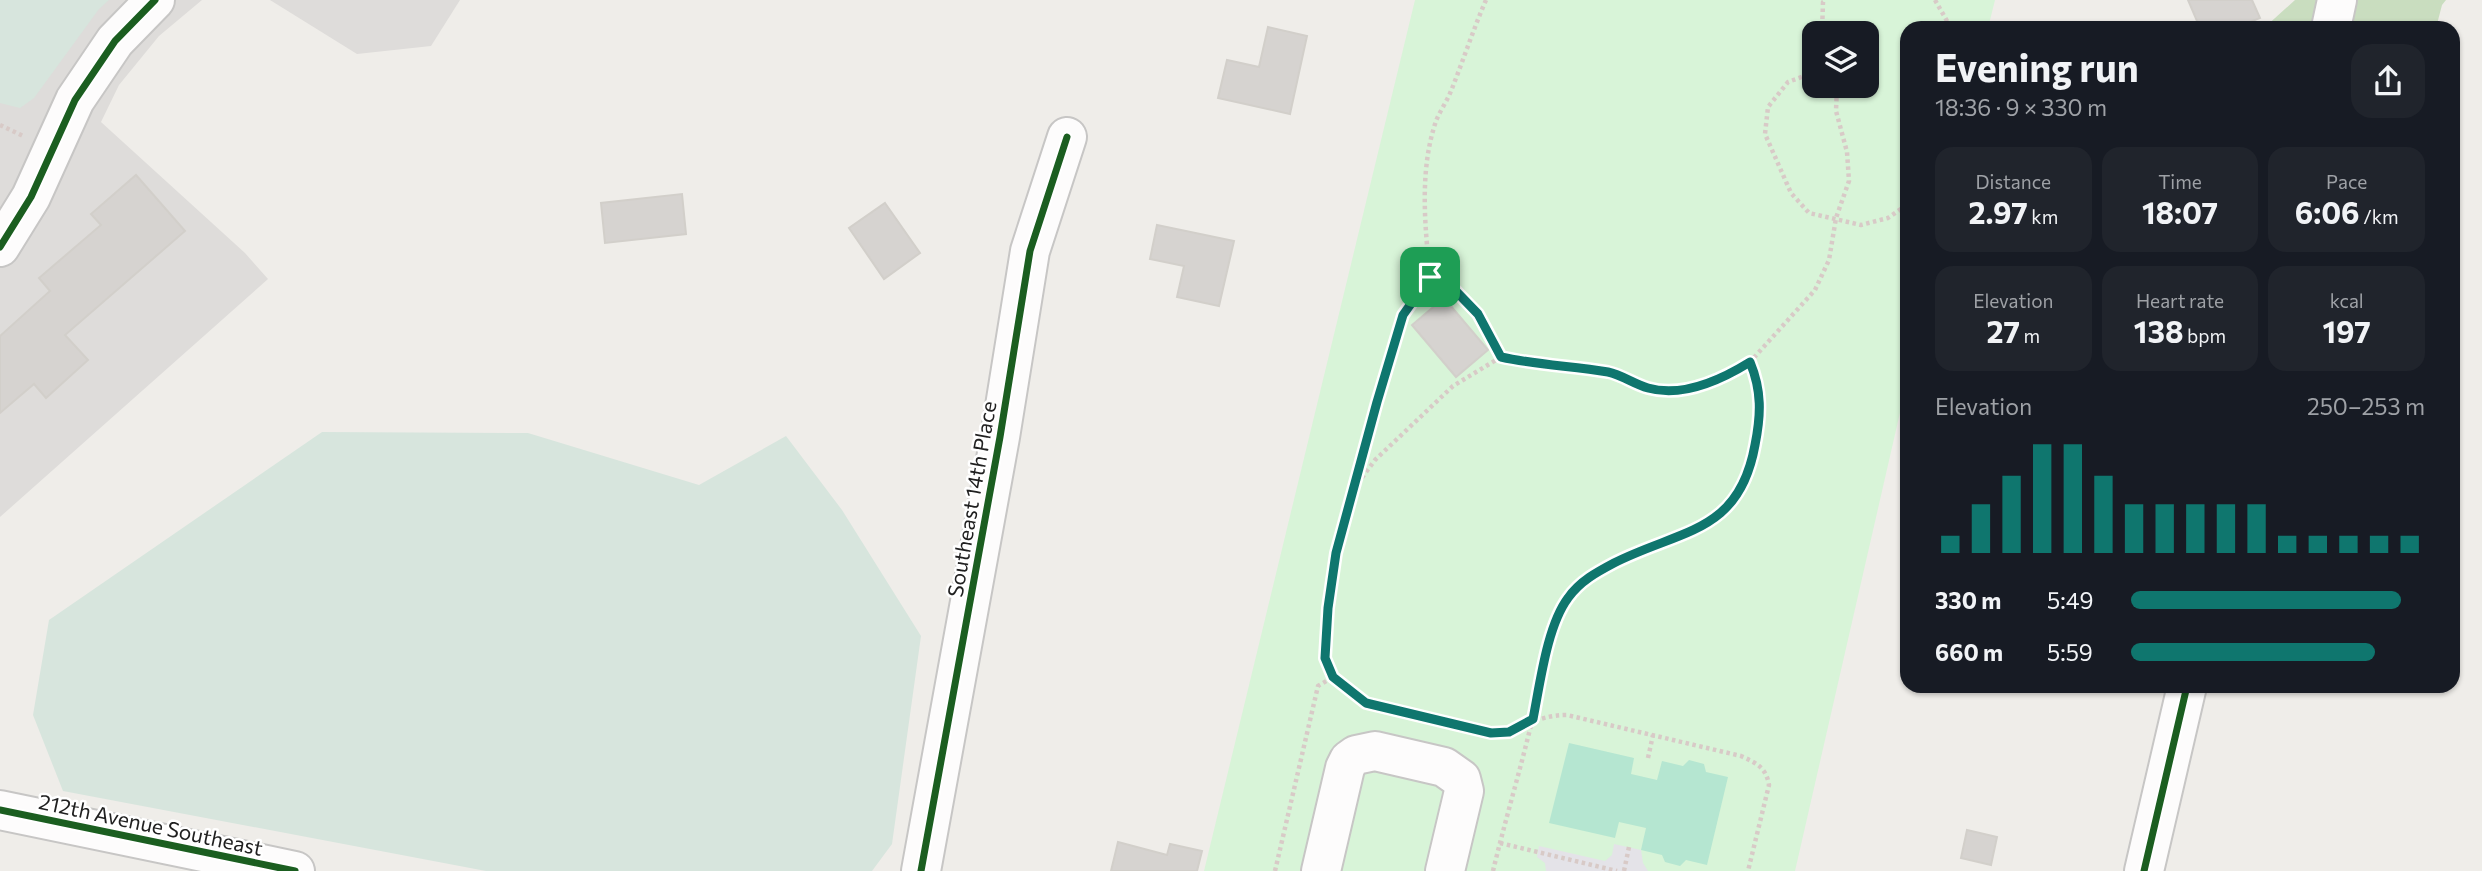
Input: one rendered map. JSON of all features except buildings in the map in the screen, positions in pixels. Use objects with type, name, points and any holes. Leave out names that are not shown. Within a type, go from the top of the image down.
[{"type":"street","points":[[0,247],[31,197],[75,100],[115,41],[155,0]]},
{"type":"street","points":[[2332,21],[2337,0]]},
{"type":"street","name":"Southeast 14th Place","points":[[921,871],[1000,437],[1030,251],[1067,137]]},
{"type":"street","points":[[2144,871],[2185,693]]},
{"type":"street","points":[[1321,871],[1345,768],[1349,760],[1356,755],[1375,751],[1444,767],[1461,779],[1464,791],[1445,871]]},
{"type":"street","name":"212th Avenue Southeast","points":[[0,810],[295,871]]},
{"type":"path","points":[[1486,0],[1451,92],[1436,120],[1428,159],[1425,195],[1424,231],[1430,277],[1403,315],[1377,402],[1336,553],[1328,608],[1325,658],[1333,677],[1366,703],[1491,733],[1509,732],[1533,719],[1567,715],[1741,756],[1759,764],[1767,774],[1769,785],[1748,871]]},
{"type":"path","points":[[1815,0],[1825,1],[1823,21]]},
{"type":"path","points":[[1936,0],[1947,21]]},
{"type":"path","points":[[1802,77],[1788,82],[1768,107],[1765,134],[1791,193],[1809,213],[1861,226],[1888,219],[1900,210]]},
{"type":"path","points":[[1354,486],[1375,460],[1453,386],[1501,357],[1533,364],[1613,373],[1649,389],[1679,390],[1705,385],[1750,362],[1815,290],[1829,260],[1836,218],[1849,181],[1847,152],[1836,111],[1837,98]]},
{"type":"path","points":[[1430,277],[1449,284],[1478,314],[1501,357]]},
{"type":"path","points":[[1493,871],[1533,719],[1552,632],[1568,598],[1592,574],[1640,549],[1677,538],[1723,513],[1739,492],[1753,457],[1760,418],[1760,396],[1750,362]]},
{"type":"path","points":[[1275,871],[1318,686],[1333,677]]},
{"type":"path","points":[[1648,758],[1653,735]]},
{"type":"path","points":[[1500,843],[1617,871]]},
{"type":"path","points":[[1624,871],[1629,847]]},
{"type":"shaded area","points":[[0,0],[202,0],[159,36],[119,85],[101,122],[245,253],[268,279],[0,517]]},
{"type":"shaded area","points":[[0,0],[109,0],[99,9],[34,98],[20,108],[0,103]]},
{"type":"shaded area","points":[[270,0],[460,0],[431,46],[357,54]]},
{"type":"shaded area","points":[[322,432],[528,433],[699,485],[786,436],[842,510],[921,636],[892,844],[872,871],[486,871],[63,791],[33,715],[49,620]]},
{"type":"shaded area","points":[[1614,844],[1641,850],[1643,863],[1648,871],[1546,871],[1545,863],[1537,857],[1539,846],[1605,861],[1612,855]]},
{"type":"green space","points":[[1415,0],[1995,0],[1990,21],[1900,21],[1900,413],[1795,871],[1204,871]]},
{"type":"green space","points":[[2295,0],[2446,0],[2438,21],[2272,21]]},
{"type":"green space","points":[[1569,743],[1634,758],[1631,774],[1657,780],[1662,761],[1683,766],[1689,760],[1704,764],[1706,772],[1728,777],[1707,865],[1686,860],[1680,866],[1665,862],[1662,855],[1641,850],[1646,828],[1619,822],[1615,838],[1549,823]]},
{"type":"cycle path","points":[[0,247],[31,197],[75,100],[115,41],[155,0]]},
{"type":"cycle path","points":[[921,871],[1000,437],[1030,251],[1067,137]]},
{"type":"cycle path","points":[[2144,871],[2185,693]]},
{"type":"cycle path","points":[[0,810],[295,871]]},
{"type":"route","points":[[1430,277],[1449,284],[1478,314],[1501,357],[1533,364],[1613,373],[1649,389],[1679,390],[1705,385],[1750,362],[1760,396],[1760,418],[1753,457],[1739,492],[1723,513],[1677,538],[1640,549],[1592,574],[1568,598],[1552,632],[1533,719],[1509,732],[1491,733],[1366,703],[1333,677],[1325,658],[1328,608],[1336,553],[1377,402],[1403,315],[1430,277]]}]
